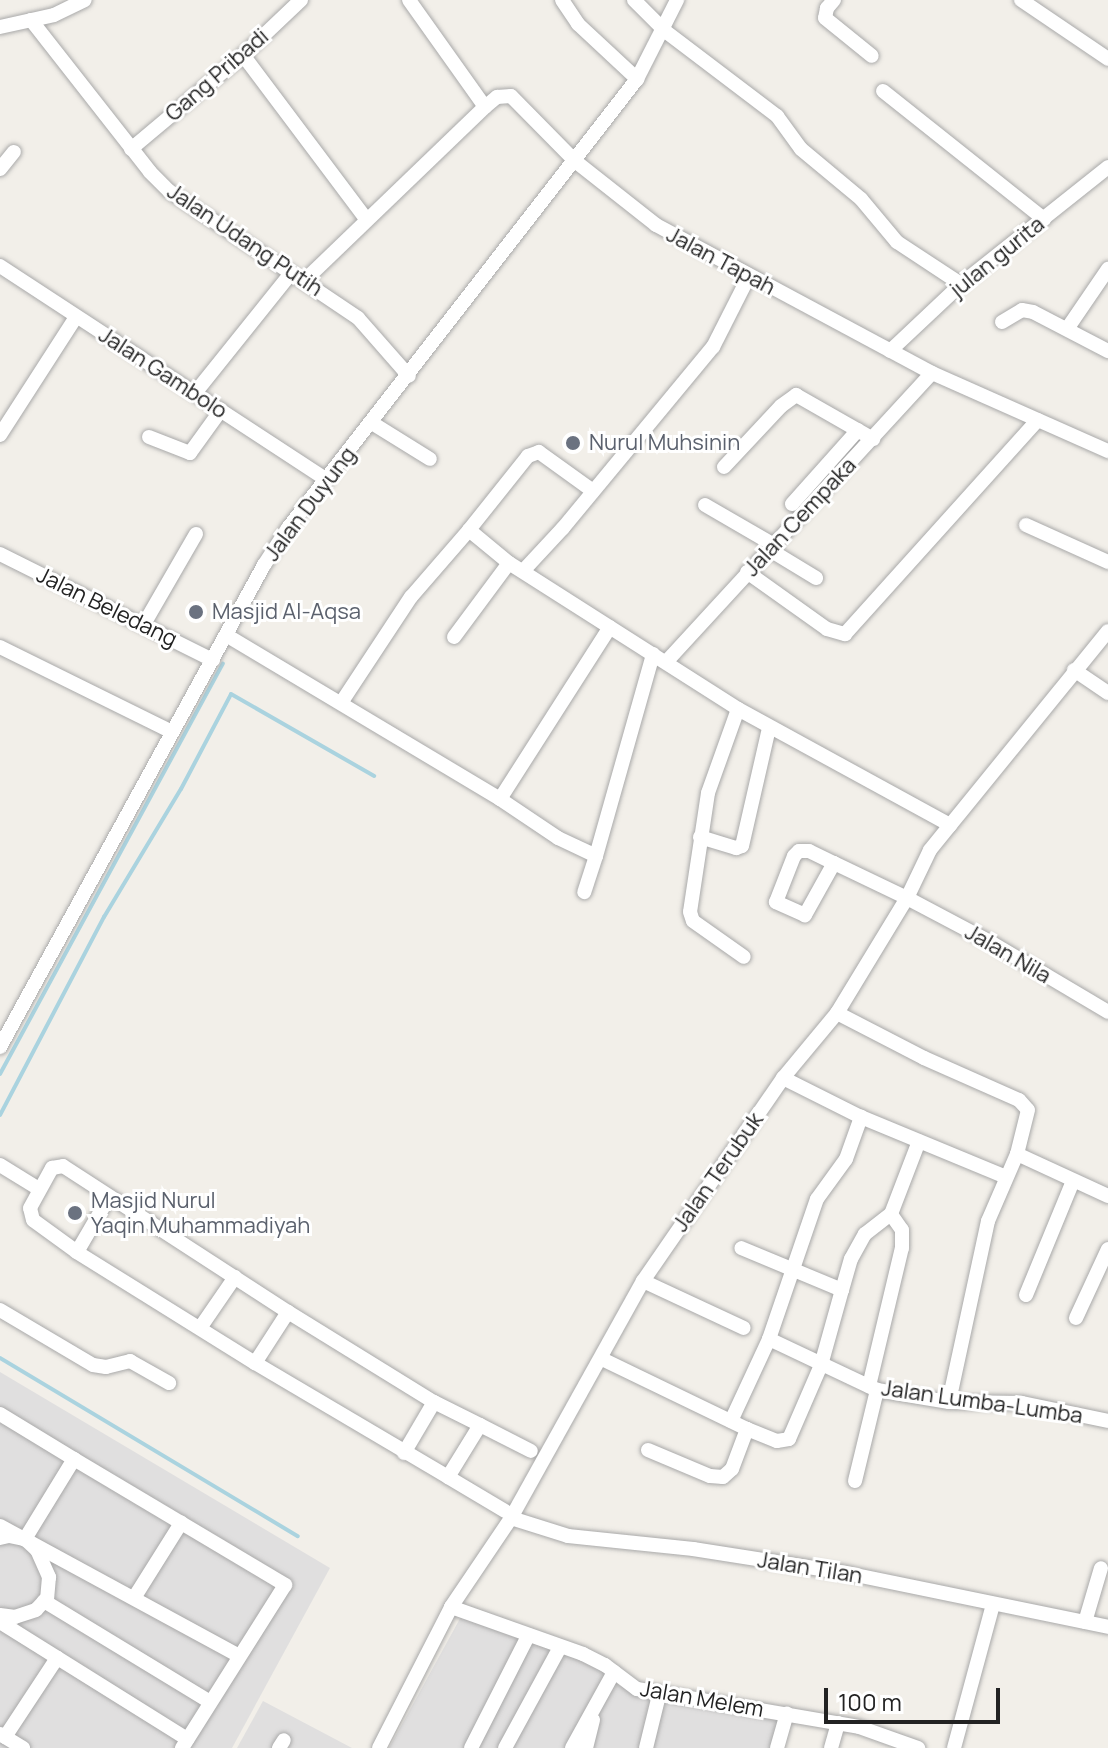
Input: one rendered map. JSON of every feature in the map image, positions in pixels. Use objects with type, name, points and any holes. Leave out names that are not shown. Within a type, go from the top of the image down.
[{"type":"street","points":[[1,28],[54,15],[85,0]]},
{"type":"street","name":"Gang Pribadi","points":[[131,149],[243,55],[301,0]]},
{"type":"street","points":[[195,393],[297,277],[367,220],[485,107],[409,0]]},
{"type":"street","points":[[562,0],[578,24],[637,79]]},
{"type":"street","points":[[634,0],[665,31],[777,116],[801,149],[861,199],[897,242],[961,284]]},
{"type":"street","name":"Jalan Duyung","points":[[0,1047],[264,565],[637,79],[665,31],[677,0]]},
{"type":"street","points":[[834,0],[827,8],[825,18],[872,56]]},
{"type":"street","points":[[1021,0],[1108,59]]},
{"type":"street","name":"Jalan Udang Putih","points":[[31,20],[131,149],[169,191],[358,318],[409,376]]},
{"type":"street","points":[[243,55],[367,220]]},
{"type":"street","points":[[883,91],[1044,219]]},
{"type":"street","name":"Jalan Tapah","points":[[485,107],[497,97],[511,96],[575,161],[656,225],[932,373],[1108,451]]},
{"type":"street","points":[[0,169],[14,152]]},
{"type":"street","name":"julan gurita","points":[[890,351],[961,284],[1108,167]]},
{"type":"street","name":"Jalan Gambolo","points":[[0,266],[327,480]]},
{"type":"street","points":[[1067,329],[1108,269]]},
{"type":"street","points":[[523,571],[713,347],[749,276]]},
{"type":"street","points":[[1002,322],[1022,310],[1108,351]]},
{"type":"street","points":[[0,435],[76,317]]},
{"type":"street","name":"Jalan Cempaka","points":[[660,657],[772,548],[826,478],[873,439],[932,373]]},
{"type":"street","points":[[724,467],[790,396],[802,397],[873,439]]},
{"type":"street","points":[[149,437],[190,453],[221,410]]},
{"type":"street","points":[[747,572],[818,624],[835,634],[845,634],[1038,420]]},
{"type":"street","points":[[372,423],[430,459]]},
{"type":"street","points":[[792,504],[826,478],[858,430]]},
{"type":"street","points":[[341,703],[411,597],[528,456],[539,452],[593,491]]},
{"type":"street","points":[[705,505],[816,578]]},
{"type":"street","points":[[1026,525],[1108,562]]},
{"type":"street","points":[[469,530],[509,563],[738,709],[950,825]]},
{"type":"street","points":[[144,624],[196,534]]},
{"type":"street","name":"Jalan Beledang","points":[[0,554],[213,660]]},
{"type":"street","points":[[454,637],[509,563]]},
{"type":"street","points":[[500,799],[610,627]]},
{"type":"street","name":"Jalan Terubuk","points":[[379,1748],[451,1607],[602,1359],[643,1281],[783,1078],[837,1013],[907,898],[930,850],[1108,631]]},
{"type":"street","points":[[226,635],[500,799],[558,838],[596,856]]},
{"type":"street","points":[[0,647],[172,732]]},
{"type":"street","points":[[584,892],[660,657]]},
{"type":"street","points":[[1074,670],[1108,693]]},
{"type":"street","points":[[738,709],[715,767],[700,837],[690,912],[693,921],[744,957]]},
{"type":"street","points":[[700,837],[736,848],[742,846],[769,728]]},
{"type":"street","name":"Jalan Nila","points":[[834,863],[805,915],[776,902],[776,895],[799,851],[809,851],[907,898],[992,943],[1108,1012]]},
{"type":"street","points":[[837,1013],[1025,1104],[1028,1120],[988,1221],[949,1402]]},
{"type":"street","points":[[783,1078],[861,1117],[1006,1177]]},
{"type":"street","points":[[731,1421],[769,1339],[790,1270],[821,1188],[846,1159],[861,1117]]},
{"type":"street","points":[[602,1359],[747,1429],[777,1441],[789,1439],[821,1365],[851,1259],[865,1234],[891,1214],[919,1141]]},
{"type":"street","points":[[1017,1154],[1108,1196]]},
{"type":"street","points":[[0,1165],[39,1189],[52,1168],[60,1165],[434,1402],[531,1451]]},
{"type":"street","points":[[1026,1295],[1073,1181]]},
{"type":"street","name":"Jalan Tilan","points":[[39,1189],[30,1208],[31,1216],[77,1252],[508,1514],[568,1536],[693,1549],[846,1573],[1108,1627]]},
{"type":"street","points":[[77,1252],[109,1197]]},
{"type":"street","points":[[855,1481],[902,1248],[902,1230],[891,1214]]},
{"type":"street","points":[[741,1248],[842,1290]]},
{"type":"street","points":[[1076,1318],[1108,1249]]},
{"type":"street","points":[[200,1328],[235,1277]]},
{"type":"street","points":[[643,1281],[744,1328]]},
{"type":"street","points":[[0,1310],[93,1365],[106,1367],[130,1361],[169,1383]]},
{"type":"street","points":[[255,1363],[288,1312]]},
{"type":"street","name":"Jalan Lumba-Lumba","points":[[769,1339],[873,1388],[949,1402],[1022,1403],[1108,1421]]},
{"type":"street","points":[[404,1453],[434,1402]]},
{"type":"street","points":[[0,1414],[285,1585],[184,1744],[0,1622]]},
{"type":"street","points":[[448,1477],[480,1425]]},
{"type":"street","points":[[648,1450],[710,1476],[723,1477],[732,1469],[747,1429]]},
{"type":"street","points":[[25,1539],[74,1459]]},
{"type":"street","points":[[134,1598],[181,1523]]},
{"type":"street","points":[[0,1526],[238,1655]]},
{"type":"street","points":[[0,1538],[25,1539],[37,1550],[49,1577],[44,1601],[36,1610],[15,1617],[0,1615]]},
{"type":"street","points":[[1085,1622],[1101,1568]]},
{"type":"street","points":[[44,1601],[210,1702]]},
{"type":"street","points":[[954,1748],[993,1604]]},
{"type":"street","name":"Jalan Melem","points":[[451,1607],[594,1659],[629,1686],[659,1695],[838,1723],[918,1748]]},
{"type":"street","points":[[471,1748],[528,1636]]},
{"type":"street","points":[[505,1748],[560,1647]]},
{"type":"street","points":[[23,1748],[2,1735],[57,1658]]},
{"type":"street","points":[[572,1748],[614,1672]]},
{"type":"street","points":[[646,1748],[659,1695]]},
{"type":"street","points":[[586,1748],[596,1708]]},
{"type":"street","points":[[777,1748],[787,1713]]},
{"type":"street","points":[[831,1748],[838,1723]]},
{"type":"shaded area","points":[[0,1372],[330,1568],[232,1748],[0,1748]]},
{"type":"shaded area","points":[[463,1613],[604,1668],[619,1686],[669,1700],[782,1720],[773,1748],[389,1748]]},
{"type":"shaded area","points":[[263,1701],[352,1748],[237,1748]]},
{"type":"waterway","points":[[0,1074],[223,664]]},
{"type":"waterway","points":[[0,1115],[104,917],[181,789],[231,694],[374,776]]},
{"type":"waterway","points":[[0,1358],[298,1536]]},
{"type":"place","name":"Nurul Muhsinin","points":[[573,443]]},
{"type":"place","name":"Masjid Al-Aqsa","points":[[196,612]]},
{"type":"place","name":"Masjid Nurul Yaqin Muhammadiyah","points":[[75,1213]]}]
